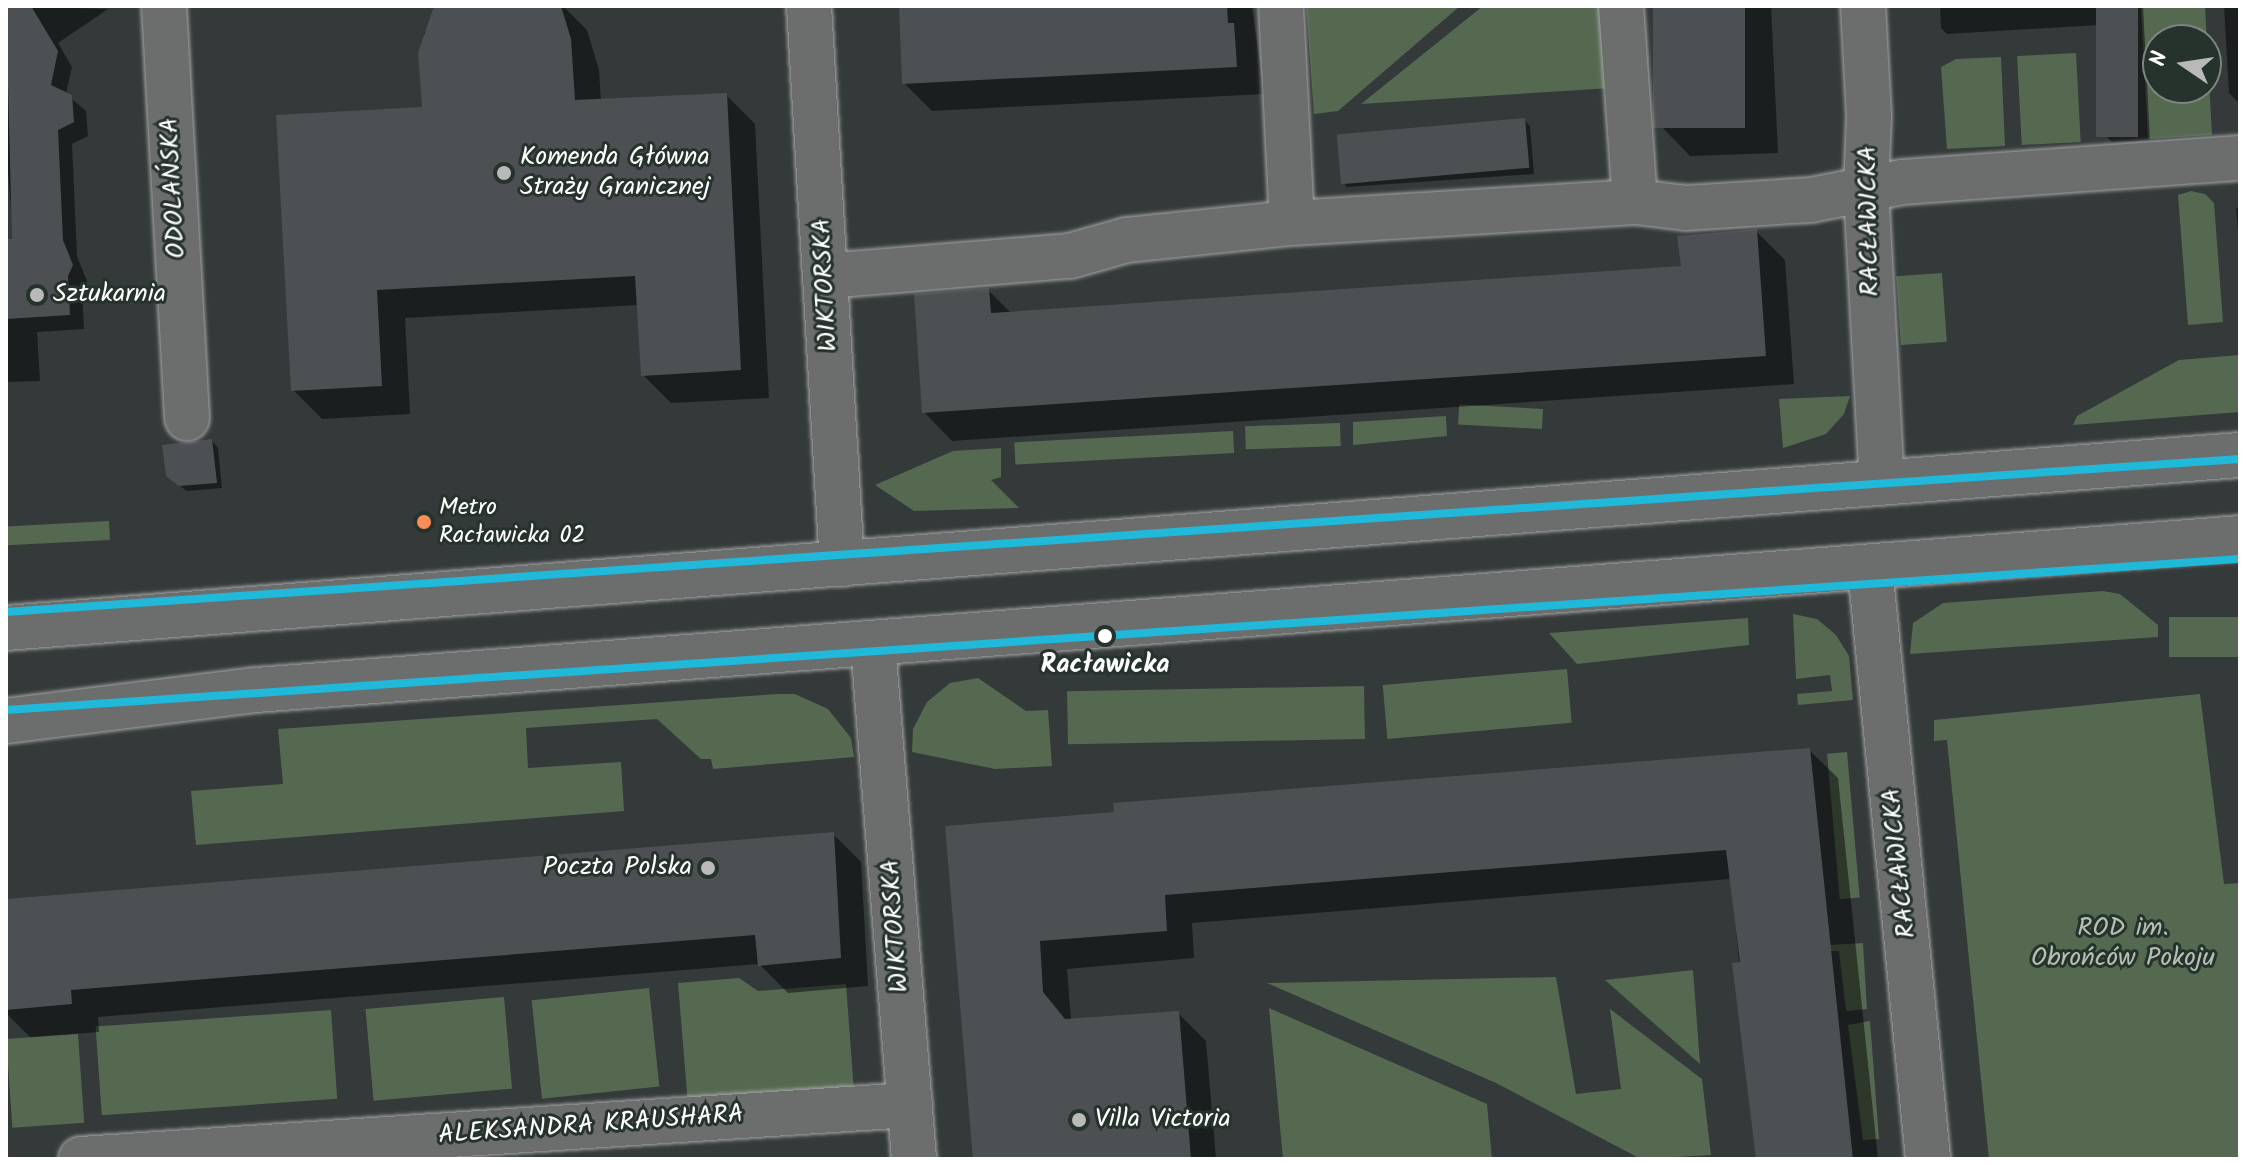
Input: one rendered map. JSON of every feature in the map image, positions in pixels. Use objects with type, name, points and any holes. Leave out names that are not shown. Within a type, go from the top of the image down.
[{"type":"street","name":"ODOLAŃSKA","points":[[164,6],[187,418]]},
{"type":"street","name":"WIKTORSKA","points":[[809,6],[842,564]]},
{"type":"street","points":[[1281,6],[1292,223]]},
{"type":"street","points":[[1621,6],[1635,202]]},
{"type":"street","name":"RACŁAWICKA","points":[[1863,6],[1869,116],[1866,189],[1882,483]]},
{"type":"street","points":[[826,276],[1070,256],[1127,240],[1292,223],[1635,202],[1686,208],[1811,200],[1942,179],[2240,158]]},
{"type":"street","points":[[6,628],[2240,455]]},
{"type":"street","points":[[6,721],[256,690],[2240,538]]},
{"type":"street","name":"RACŁAWICKA","points":[[1870,567],[1928,1159]]},
{"type":"street","name":"WIKTORSKA","points":[[873,645],[914,1159]]},
{"type":"street","name":"ALEKSANDRA KRAUSHARA","points":[[81,1159],[910,1105]]},
{"type":"green space","points":[[1306,6],[1460,6],[1338,111],[1314,114]]},
{"type":"green space","points":[[1483,6],[1605,6],[1611,88],[1361,104]]},
{"type":"green space","points":[[2141,6],[2205,6],[2206,24],[2142,25]]},
{"type":"green space","points":[[2076,53],[2081,142],[2022,145],[2017,56]]},
{"type":"green space","points":[[2001,57],[2005,146],[1947,149],[1941,67],[1956,59]]},
{"type":"green space","points":[[2146,104],[2210,104],[2212,135],[2148,139]]},
{"type":"green space","points":[[2191,191],[2205,194],[2214,203],[2223,322],[2188,325],[2178,195]]},
{"type":"green space","points":[[1942,273],[1947,342],[1901,345],[1896,276]]},
{"type":"green space","points":[[2240,355],[2240,412],[2073,425],[2077,416],[2179,360]]},
{"type":"green space","points":[[1850,396],[1844,414],[1826,434],[1783,448],[1779,399]]},
{"type":"green space","points":[[1459,405],[1543,409],[1542,429],[1458,425]]},
{"type":"green space","points":[[1446,416],[1447,436],[1353,445],[1353,422]]},
{"type":"green space","points":[[1340,423],[1341,446],[1246,449],[1245,426]]},
{"type":"green space","points":[[1233,431],[1234,453],[1015,464],[1014,442]]},
{"type":"green space","points":[[1001,448],[1001,477],[991,480],[1019,508],[914,511],[875,485],[953,451]]},
{"type":"green space","points":[[109,521],[110,540],[7,545],[6,526]]},
{"type":"green space","points":[[2103,591],[2120,594],[2158,625],[2158,637],[1910,654],[1913,623],[1943,603]]},
{"type":"green space","points":[[1793,614],[1817,619],[1836,635],[1849,656],[1853,700],[1798,705],[1797,694],[1832,691],[1830,675],[1796,679]]},
{"type":"green space","points":[[2169,617],[2240,617],[2240,657],[2169,657]]},
{"type":"green space","points":[[1748,618],[1749,645],[1577,664],[1549,633]]},
{"type":"green space","points":[[1567,669],[1572,723],[1387,739],[1383,685]]},
{"type":"green space","points":[[978,678],[1026,711],[1048,710],[1052,766],[995,769],[912,752],[913,729],[927,702],[950,683]]},
{"type":"green space","points":[[1364,686],[1365,739],[1068,744],[1067,691]]},
{"type":"green space","points":[[795,694],[828,709],[851,738],[854,757],[713,769],[711,759],[701,759],[657,719],[526,728],[528,768],[621,762],[624,811],[196,845],[191,791],[283,784],[278,729]]},
{"type":"green space","name":"ROD im. Obrońców Pokoju","points":[[2200,694],[2224,884],[2240,883],[2240,1159],[1989,1159],[1947,740],[1934,741],[1934,720]]},
{"type":"green space","points":[[1847,752],[1860,897],[1840,899],[1827,754]]},
{"type":"green space","points":[[1863,943],[1867,1009],[1846,1011],[1839,951],[1830,951],[1830,945]]},
{"type":"green space","points":[[1693,970],[1700,1064],[1605,980]]},
{"type":"green space","points":[[1556,977],[1576,1094],[1621,1089],[1610,1009],[1702,1079],[1711,1155],[1641,1159],[1496,1083],[1267,983]]},
{"type":"green space","points":[[739,978],[758,991],[846,984],[854,1092],[688,1105],[678,983]]},
{"type":"green space","points":[[649,988],[659,1086],[542,1099],[532,1000]]},
{"type":"green space","points":[[504,997],[512,1089],[374,1101],[366,1009]]},
{"type":"green space","points":[[1269,1008],[1487,1104],[1492,1159],[1283,1159]]},
{"type":"green space","points":[[331,1010],[337,1099],[102,1115],[96,1026]]},
{"type":"green space","points":[[1870,1021],[1879,1139],[1863,1140],[1848,1025]]},
{"type":"green space","points":[[78,1034],[84,1123],[12,1128],[6,1039]]},
{"type":"building","points":[[6,6],[31,6],[58,51],[51,85],[72,95],[74,122],[58,130],[63,240],[73,265],[68,276],[70,315],[6,319],[6,239],[12,239]]},
{"type":"building","points":[[434,6],[561,6],[571,39],[575,100],[727,93],[741,370],[641,376],[635,276],[377,290],[382,386],[291,391],[276,115],[422,107],[418,53]]},
{"type":"building","points":[[899,6],[1227,6],[1228,23],[1234,23],[1237,67],[902,84]]},
{"type":"building","points":[[1653,6],[1745,6],[1745,128],[1653,128]]},
{"type":"building","points":[[2096,6],[2138,6],[2138,137],[2096,137]]},
{"type":"building","points":[[1525,118],[1529,168],[1341,184],[1337,134]]},
{"type":"building","points":[[1757,229],[1766,356],[922,413],[914,294],[989,288],[991,313],[1681,266],[1677,236]]},
{"type":"building","points":[[212,439],[217,483],[179,486],[166,476],[162,445]]},
{"type":"building","points":[[1810,748],[1853,1159],[1756,1159],[1732,963],[1740,962],[1726,850],[1165,895],[1167,931],[1040,941],[1043,992],[1065,1019],[1179,1011],[1191,1159],[973,1159],[945,826],[1114,812],[1113,803]]},
{"type":"building","points":[[834,832],[841,958],[758,966],[755,935],[71,990],[72,1004],[6,1010],[6,899]]},
{"type":"transit line","points":[[6,612],[2240,459]]},
{"type":"transit line","points":[[6,710],[2240,559]]},
{"type":"place","name":"Komenda Główna Straży Granicznej","points":[[504,173]]},
{"type":"place","name":"Sztukarnia","points":[[37,295]]},
{"type":"place","name":"Metro Racławicka 02","points":[[424,522]]},
{"type":"place","name":"Racławicka","points":[[1105,636]]},
{"type":"place","name":"Poczta Polska","points":[[708,868]]},
{"type":"place","name":"Villa Victoria","points":[[1079,1120]]}]
